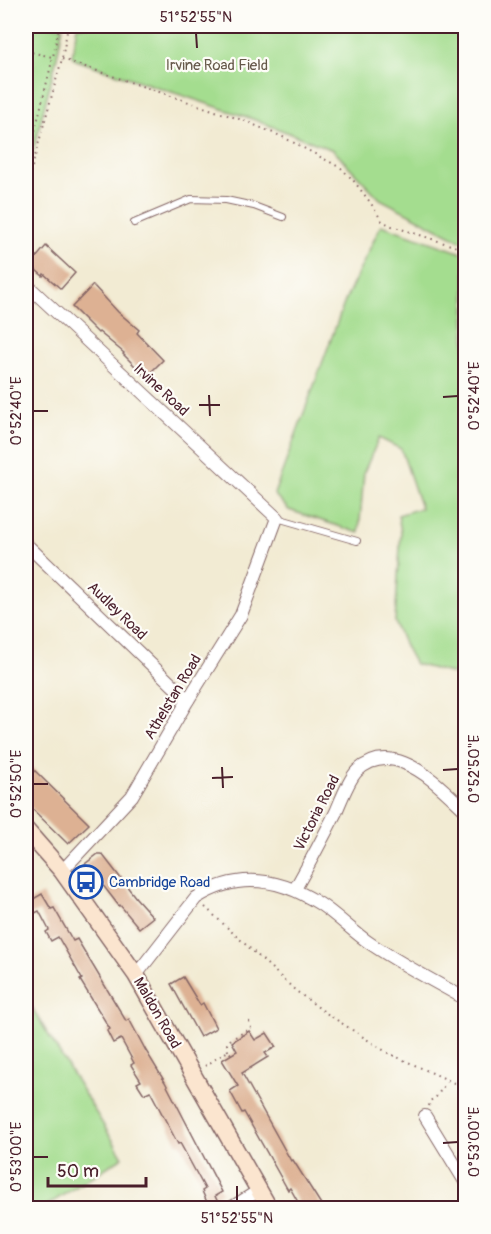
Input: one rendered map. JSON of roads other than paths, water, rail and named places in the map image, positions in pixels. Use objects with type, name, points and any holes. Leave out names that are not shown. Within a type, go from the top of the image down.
[{"type":"main road","name":"Maldon Road","points":[[26,830],[62,872],[136,975],[269,1209]]},
{"type":"street","name":"Irvine Road","points":[[26,284],[277,518]]},
{"type":"street","name":"Athelstan Road","points":[[62,872],[132,796],[241,615],[277,518]]},
{"type":"street","name":"Audley Road","points":[[26,544],[188,700]]},
{"type":"street","name":"Victoria Road","points":[[295,889],[355,773],[368,763],[380,758],[406,763],[432,780],[465,811]]},
{"type":"street","points":[[136,975],[196,898],[207,891],[225,885],[244,881],[261,881],[295,889],[321,905],[358,935],[395,960],[465,999]]},
{"type":"street","points":[[425,1116],[465,1183]]},
{"type":"street","points":[[231,1209],[258,1191]]},
{"type":"lane","points":[[134,223],[191,199],[226,200],[254,206],[283,217]]},
{"type":"lane","points":[[277,518],[357,541]]},
{"type":"place","name":"Cambridge Road","points":[[86,882]]},
{"type":"park label","name":"Irvine Road Field","points":[[217,65]]}]
